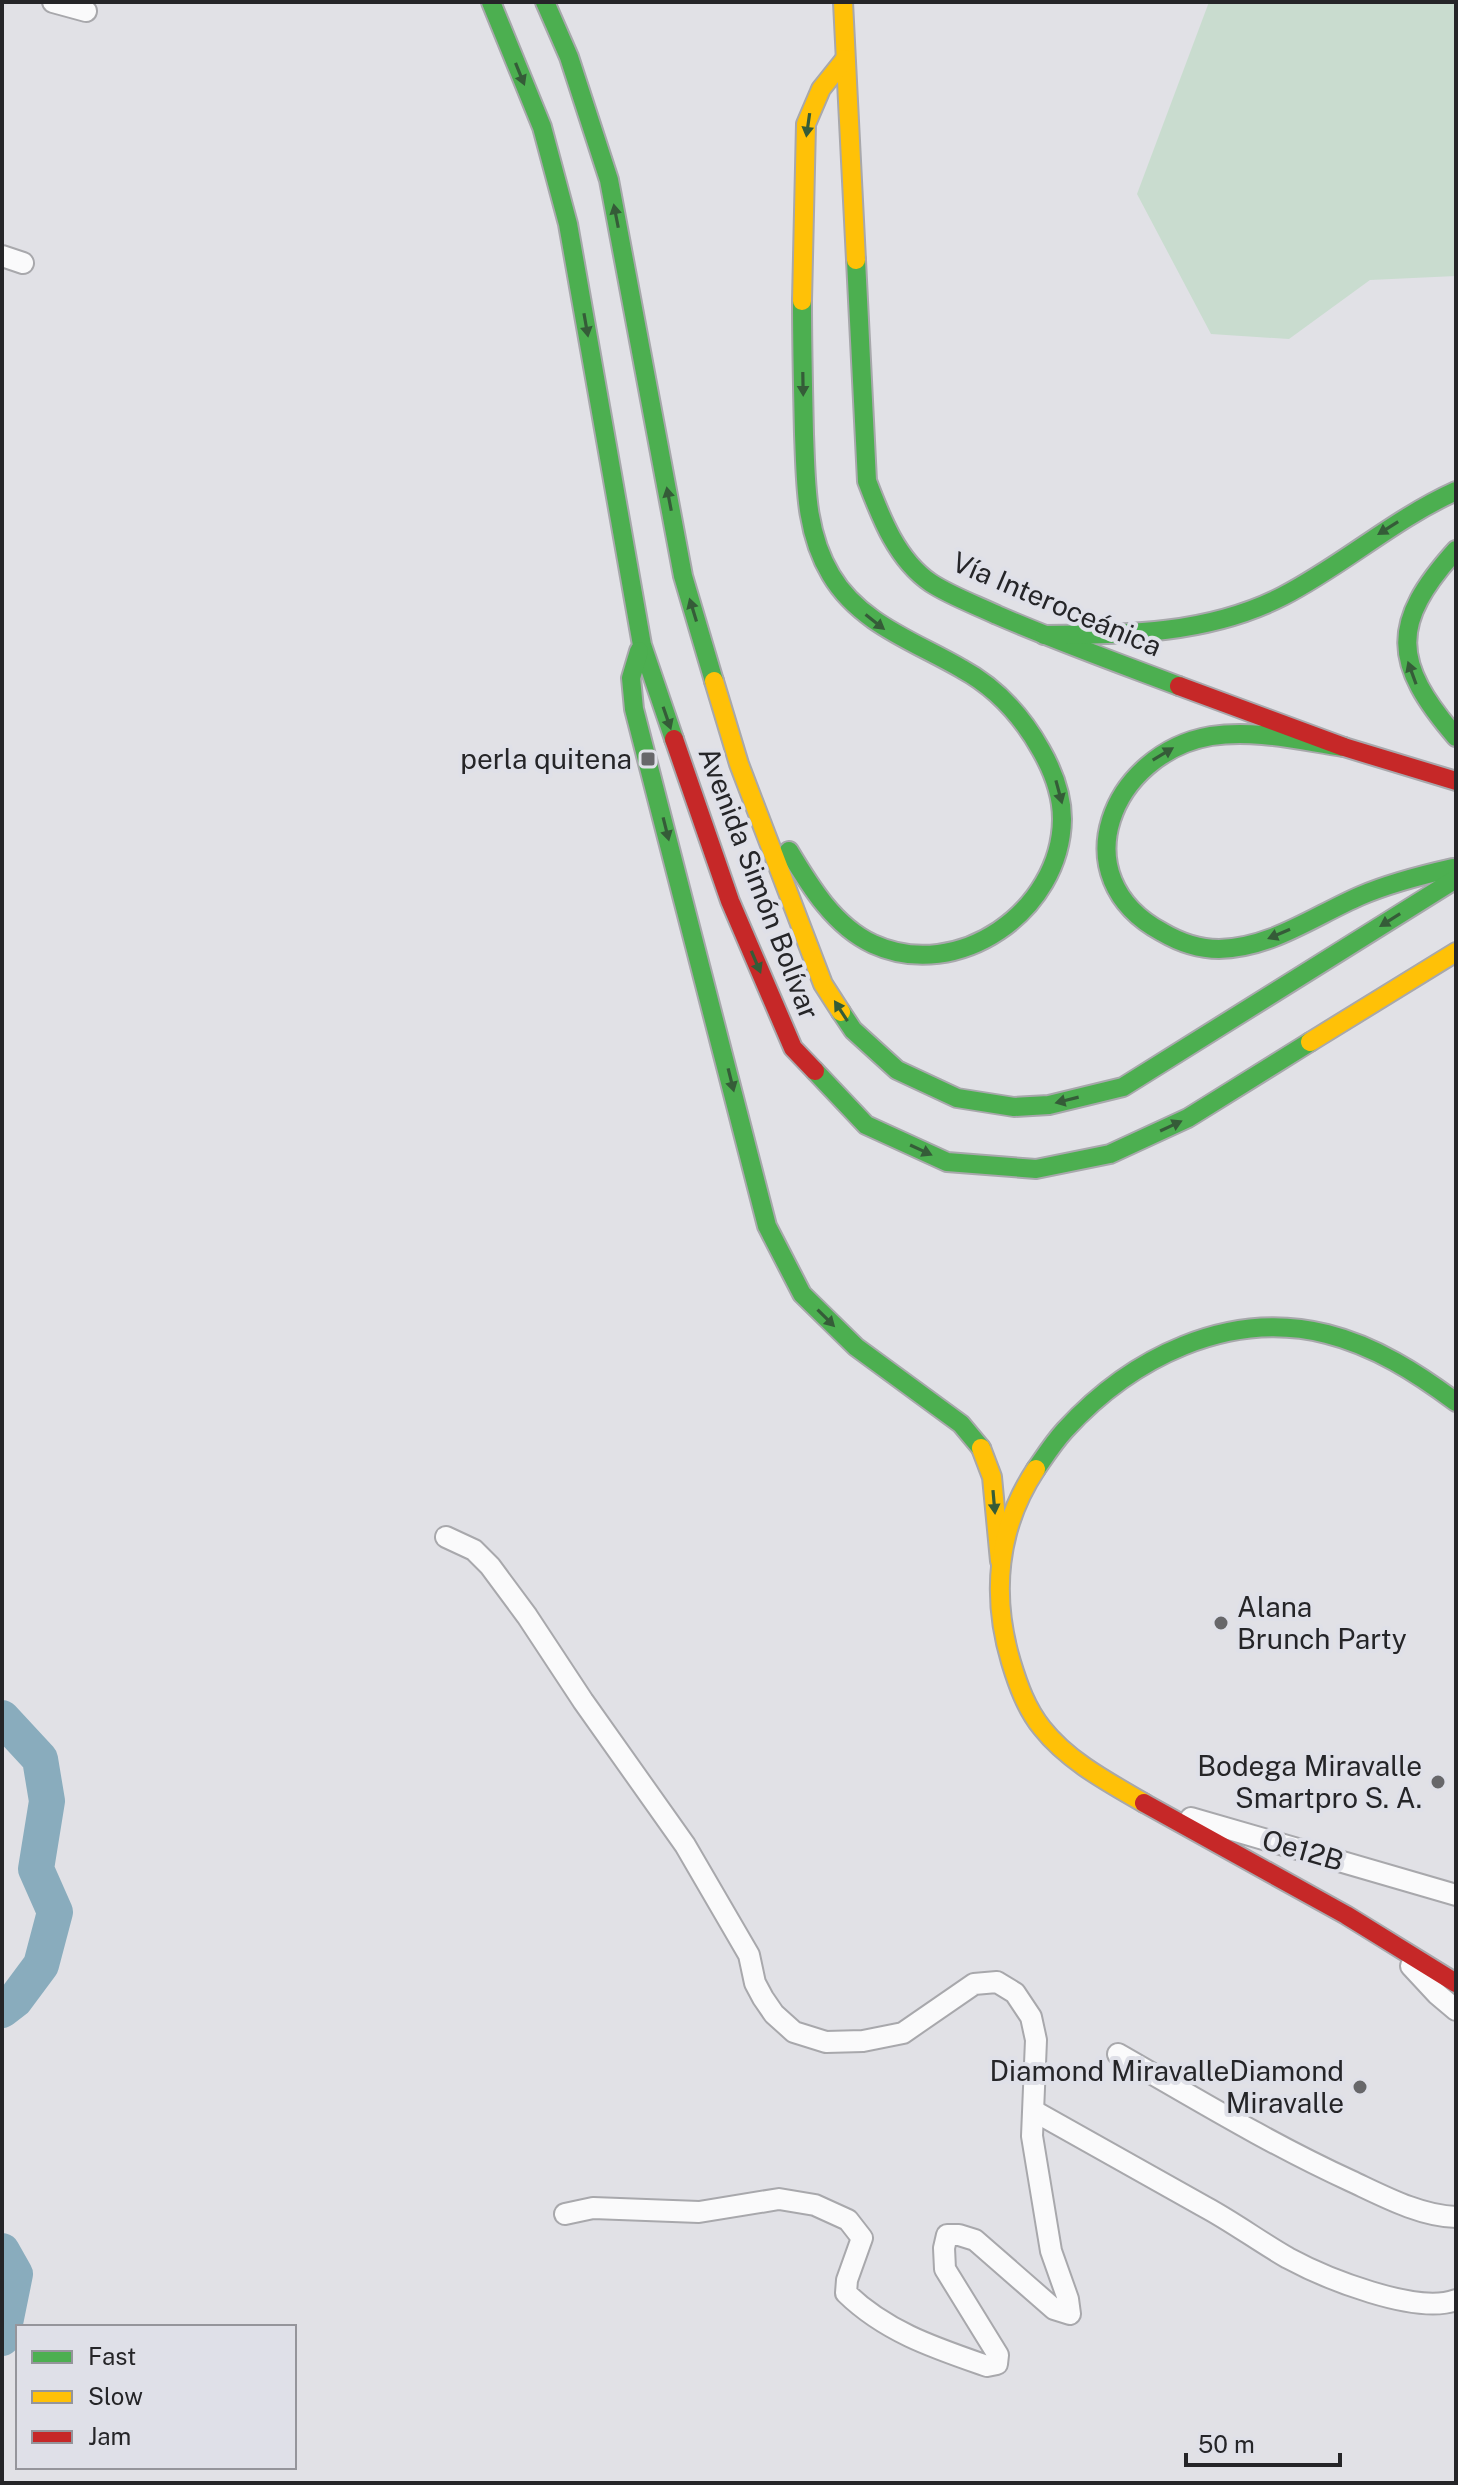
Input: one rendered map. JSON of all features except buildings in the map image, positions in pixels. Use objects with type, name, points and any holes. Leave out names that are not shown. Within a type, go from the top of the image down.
[{"type":"main road","name":"Avenida Simón Bolívar","points":[[491,2],[542,127],[568,224],[642,645],[730,901],[793,1048],[866,1125],[947,1162],[1036,1169],[1110,1154],[1188,1118],[1456,952]]},
{"type":"main road","name":"Avenida Simón Bolívar","points":[[545,2],[569,57],[609,180],[683,576],[739,764],[823,984],[853,1030],[897,1070],[957,1098],[1014,1107],[1049,1105],[1123,1087],[1456,879]]},
{"type":"main road","name":"Vía Interoceánica","points":[[843,2],[867,481],[880,515],[900,551],[930,582],[1044,635],[1344,747],[1456,781]]},
{"type":"main road","points":[[739,764],[799,868],[822,901],[848,929],[875,946],[905,955],[934,955],[969,947],[996,934],[1037,895],[1053,865],[1062,834],[1062,801],[1054,775],[1040,745],[1018,714],[991,688],[953,663],[885,630],[858,609],[836,586],[817,546],[807,502],[803,382],[806,124],[812,101],[823,83],[845,59]]},
{"type":"main road","points":[[1044,635],[1128,635],[1179,631],[1227,620],[1283,597],[1399,521],[1456,491]]},
{"type":"main road","points":[[1456,550],[1432,574],[1415,602],[1407,628],[1406,657],[1417,687],[1438,718],[1456,737]]},
{"type":"main road","points":[[642,645],[631,678],[634,709],[767,1226],[802,1294],[856,1347],[961,1424],[981,1448],[992,1477],[1000,1561]]},
{"type":"main road","points":[[1344,747],[1241,734],[1209,736],[1163,752],[1123,790],[1112,813],[1106,856],[1124,901],[1147,924],[1171,938],[1192,946],[1238,948],[1274,937],[1363,895],[1410,877],[1456,867]]},
{"type":"main road","points":[[1456,1402],[1395,1362],[1358,1344],[1316,1332],[1279,1327],[1239,1329],[1186,1344],[1117,1381],[1090,1402],[1061,1432],[1039,1463],[1009,1525],[997,1590],[1002,1631],[1015,1675],[1036,1720],[1066,1752],[1098,1777],[1390,1942],[1456,1983]]},
{"type":"street","points":[[53,2],[86,11]]},
{"type":"street","points":[[2,256],[23,263]]},
{"type":"street","points":[[446,1537],[474,1550],[490,1566],[685,1845],[749,1955],[755,1983],[774,2014],[794,2032],[826,2042],[863,2041],[903,2033],[974,1984],[997,1982],[1015,1993],[1031,2017],[1036,2040],[1032,2136],[1051,2251],[1068,2299],[1070,2314],[1054,2309],[975,2240],[947,2235],[945,2269],[998,2355],[997,2364],[987,2366],[910,2339],[866,2313],[846,2293],[847,2280],[862,2238],[848,2220],[815,2205],[779,2199],[699,2212],[593,2208],[565,2214]]},
{"type":"street","name":"Oe12B","points":[[1150,1806],[1456,1895]]},
{"type":"street","points":[[1390,1942],[1437,1994],[1456,2010]]},
{"type":"street","points":[[1118,2054],[1282,2149],[1385,2197],[1443,2216],[1456,2217]]},
{"type":"street","points":[[1034,2111],[1227,2219],[1289,2259],[1357,2287],[1413,2304],[1441,2305],[1456,2300]]},
{"type":"green space","points":[[1209,2],[1456,2],[1456,276],[1370,280],[1289,339],[1211,334],[1137,194]]},
{"type":"waterway","points":[[2,1718],[40,1759],[47,1801],[36,1869],[55,1912],[41,1965],[15,2000],[2,2010]]},
{"type":"waterway","points":[[2,2251],[15,2274],[2,2338]]},
{"type":"traffic: fast","points":[[491,2],[542,127],[568,224],[642,645],[674,739]]},
{"type":"traffic: fast","points":[[545,2],[569,57],[609,180],[683,576],[714,681]]},
{"type":"traffic: fast","points":[[856,260],[867,481],[884,523],[909,563],[931,583],[964,600],[1042,634],[1179,686]]},
{"type":"traffic: fast","points":[[789,851],[824,904],[859,936],[905,954],[938,954],[970,946],[999,931],[1024,909],[1044,883],[1057,852],[1062,819],[1059,792],[1049,766],[1034,738],[1008,704],[975,677],[890,630],[857,607],[843,592],[822,559],[812,524],[807,489],[802,301]]},
{"type":"traffic: fast","points":[[1044,635],[1166,630],[1255,609],[1305,584],[1411,515],[1456,491]]},
{"type":"traffic: fast","points":[[1456,550],[1419,600],[1410,622],[1407,643],[1410,665],[1420,687],[1456,737]]},
{"type":"traffic: fast","points":[[639,651],[631,678],[634,709],[767,1226],[802,1294],[856,1347],[961,1424],[981,1448]]},
{"type":"traffic: fast","points":[[1344,747],[1244,734],[1211,736],[1176,747],[1147,766],[1125,791],[1111,820],[1107,850],[1113,881],[1131,908],[1162,932],[1182,942],[1219,949],[1274,937],[1371,891],[1453,868]]},
{"type":"traffic: fast","points":[[841,1012],[853,1030],[897,1070],[957,1098],[1014,1107],[1049,1105],[1123,1087],[1456,879]]},
{"type":"traffic: fast","points":[[815,1071],[866,1125],[947,1162],[1036,1169],[1110,1154],[1188,1118],[1310,1042]]},
{"type":"traffic: fast","points":[[1036,1469],[1065,1430],[1120,1381],[1151,1361],[1184,1346],[1218,1334],[1254,1328],[1290,1328],[1345,1339],[1395,1362],[1456,1402]]},
{"type":"traffic: slow","points":[[843,2],[856,260]]},
{"type":"traffic: slow","points":[[802,301],[806,124],[821,89],[845,59]]},
{"type":"traffic: slow","points":[[714,681],[739,764],[823,984],[841,1012]]},
{"type":"traffic: slow","points":[[1310,1042],[1456,952]]},
{"type":"traffic: slow","points":[[981,1448],[992,1477],[1000,1561]]},
{"type":"traffic: slow","points":[[1036,1469],[1013,1515],[1001,1562],[1001,1612],[1014,1671],[1031,1712],[1052,1740],[1089,1770],[1144,1803]]},
{"type":"traffic: jam","points":[[1179,686],[1344,747],[1456,781]]},
{"type":"traffic: jam","points":[[674,739],[730,901],[793,1048],[815,1071]]},
{"type":"traffic: jam","points":[[1144,1803],[1346,1915],[1456,1983]]},
{"type":"place","name":"perla quitena","points":[[648,759]]},
{"type":"place","name":"Alana Brunch Party","points":[[1221,1623]]},
{"type":"place","name":"Bodega Miravalle Smartpro S. A.","points":[[1438,1782]]},
{"type":"place","name":"Diamond MiravalleDiamond Miravalle","points":[[1360,2087]]}]
